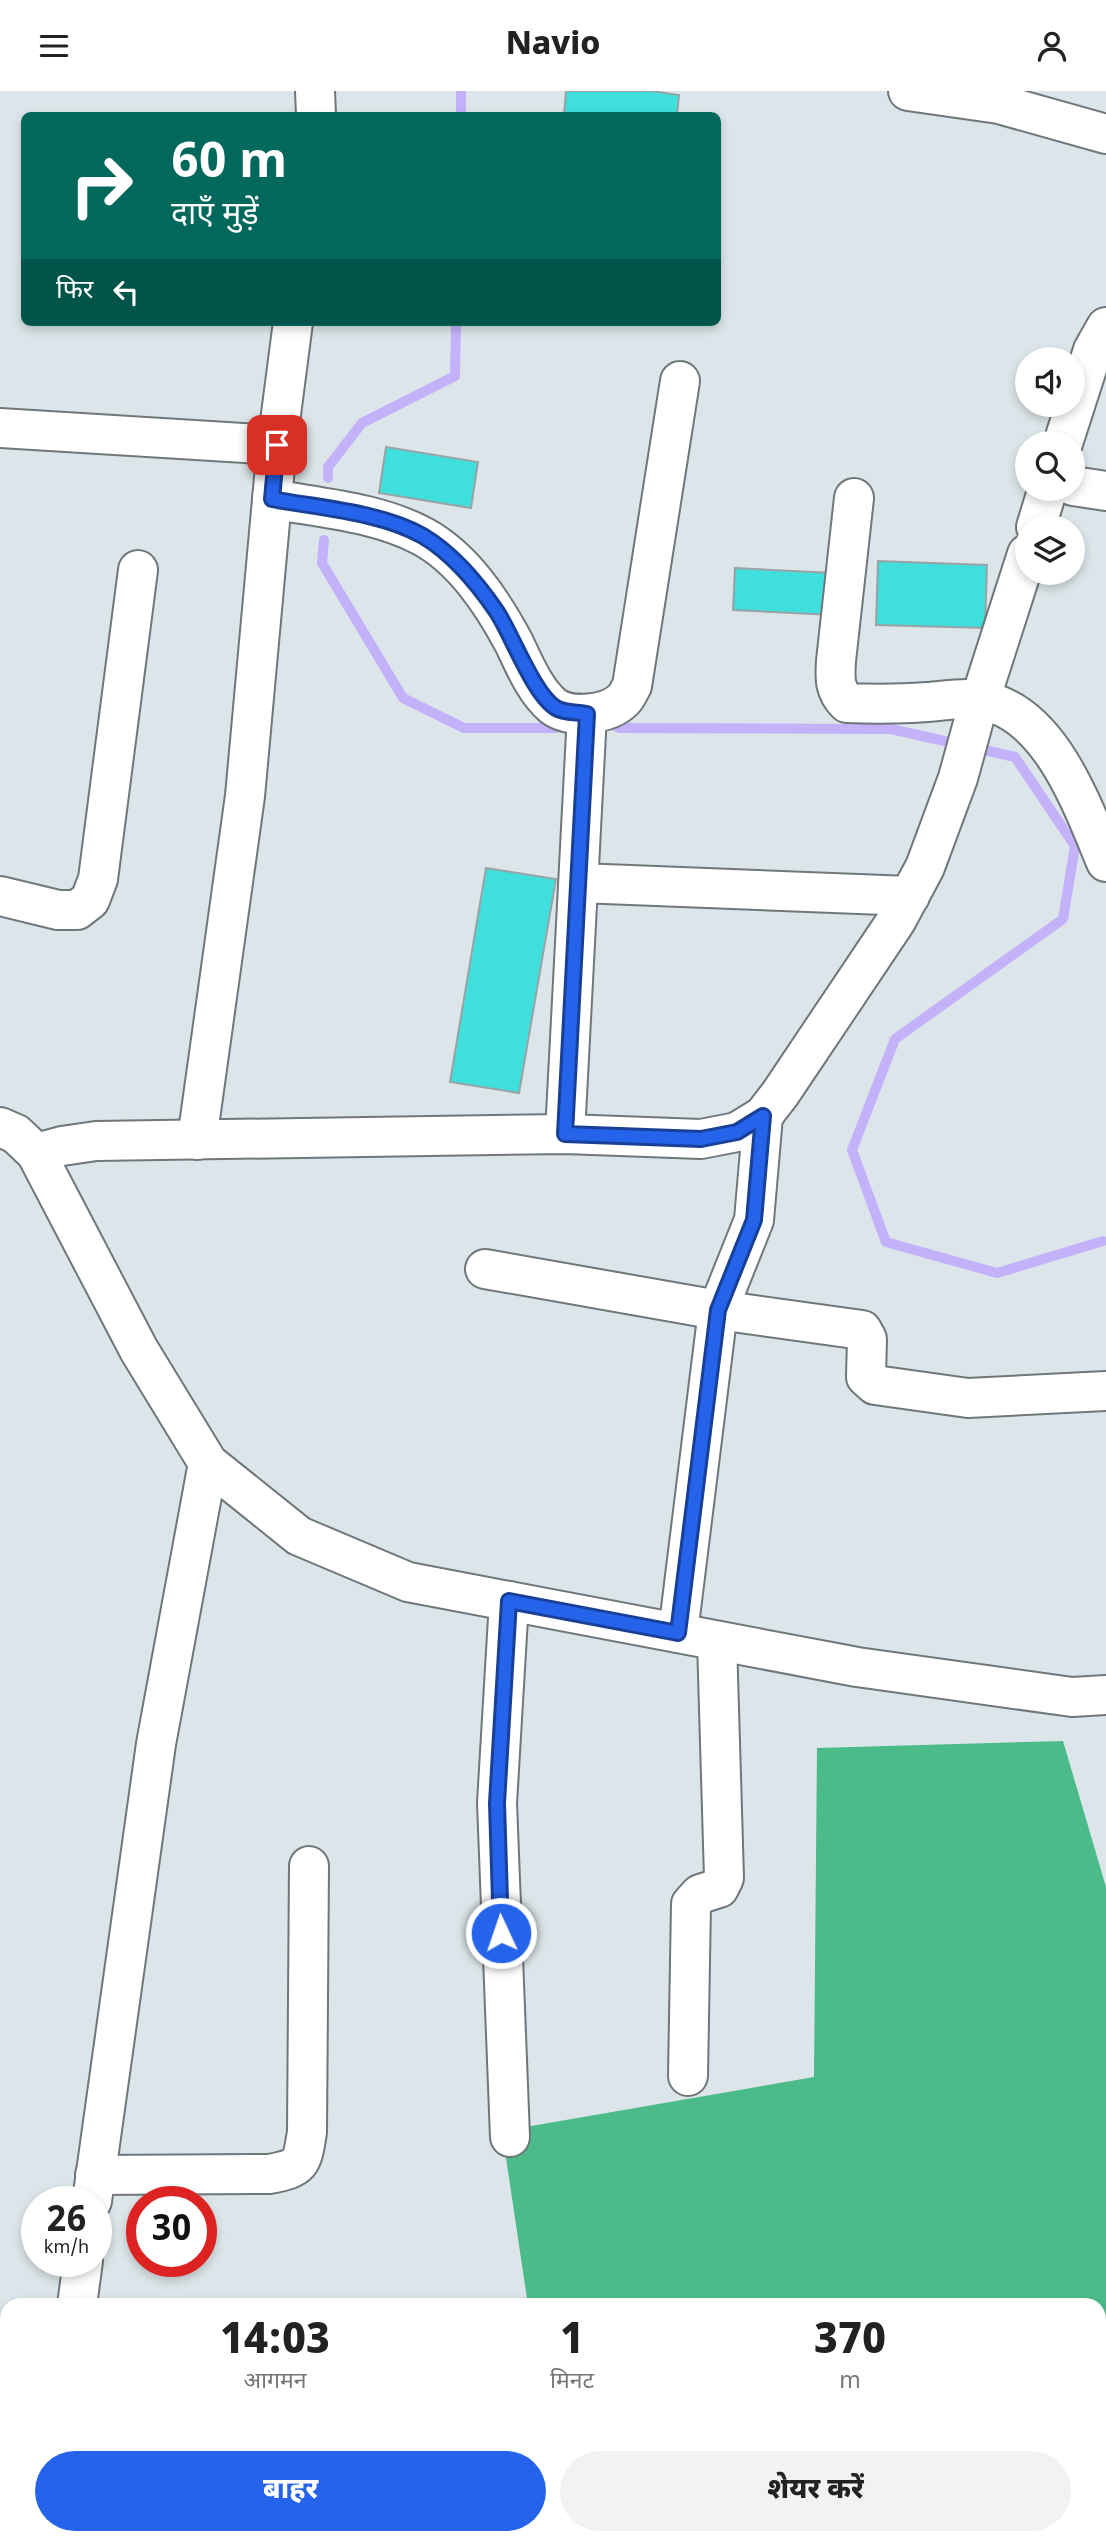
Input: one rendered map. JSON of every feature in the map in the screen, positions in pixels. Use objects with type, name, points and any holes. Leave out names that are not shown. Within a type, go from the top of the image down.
[{"type":"street","points":[[315,91],[316,112]]},
{"type":"street","points":[[908,91],[999,104],[1106,134]]},
{"type":"street","points":[[197,1140],[245,796],[277,445],[292,326]]},
{"type":"street","points":[[1067,431],[1093,350],[1106,327]]},
{"type":"street","points":[[272,499],[382,520],[422,536],[461,566],[498,613],[527,670],[546,699],[556,708],[587,714],[610,709],[624,699],[632,686],[680,381]]},
{"type":"street","points":[[0,428],[277,445]]},
{"type":"street","points":[[1085,488],[1106,491]]},
{"type":"street","points":[[854,498],[834,683],[839,695],[847,703],[1008,708],[1040,736],[1066,771],[1106,862]]},
{"type":"street","points":[[0,896],[58,910],[77,910],[90,900],[98,879],[138,570]]},
{"type":"street","points":[[36,1153],[62,1146],[96,1142],[565,1134],[701,1139],[737,1132],[763,1116],[881,944],[925,867],[958,778],[977,708],[1017,585]]},
{"type":"street","points":[[565,1134],[587,714]]},
{"type":"street","points":[[579,883],[909,896]]},
{"type":"street","points":[[678,1633],[718,1310],[754,1220],[763,1116]]},
{"type":"street","points":[[0,1127],[16,1134],[36,1153],[139,1350],[208,1462],[299,1536],[408,1582],[857,1667],[1072,1697],[1106,1695]]},
{"type":"street","points":[[485,1269],[718,1310],[862,1330],[867,1339],[866,1377],[876,1385],[968,1398],[1106,1391]]},
{"type":"street","points":[[93,2186],[156,1744],[208,1462]]},
{"type":"street","points":[[509,1601],[497,1803],[510,2137]]},
{"type":"street","points":[[688,2076],[691,1904],[700,1894],[719,1888],[724,1878],[717,1641]]},
{"type":"street","points":[[112,2186],[269,2174],[291,2170],[303,2158],[307,2131],[309,1866]]},
{"type":"street","points":[[78,2298],[81,2277]]},
{"type":"green space","points":[[1063,1741],[1106,1887],[1106,2298],[527,2298],[502,2131],[814,2077],[817,1748]]},
{"type":"building","points":[[566,91],[652,91],[679,95],[677,112],[564,112]]},
{"type":"building","points":[[386,447],[478,462],[471,508],[379,493]]},
{"type":"building","points":[[878,561],[987,565],[985,628],[876,625]]},
{"type":"building","points":[[735,568],[833,573],[832,615],[733,610]]},
{"type":"building","points":[[486,868],[556,879],[519,1093],[450,1082]]},
{"type":"waterway","points":[[461,91],[461,112]]},
{"type":"waterway","points":[[328,478],[328,467],[362,423],[455,376],[456,326]]},
{"type":"waterway","points":[[324,540],[322,563],[403,698],[464,728],[555,728]]},
{"type":"waterway","points":[[618,728],[891,729],[1015,757],[1075,846],[1063,919],[895,1039],[852,1150],[886,1242],[997,1273],[1103,1241]]},
{"type":"route","points":[[277,445],[272,499],[382,520],[422,536],[461,566],[498,613],[527,670],[546,699],[556,708],[587,714],[565,1134],[701,1139],[737,1132],[763,1116],[754,1220],[718,1310],[678,1633],[509,1601],[497,1803],[501,1933]]}]
